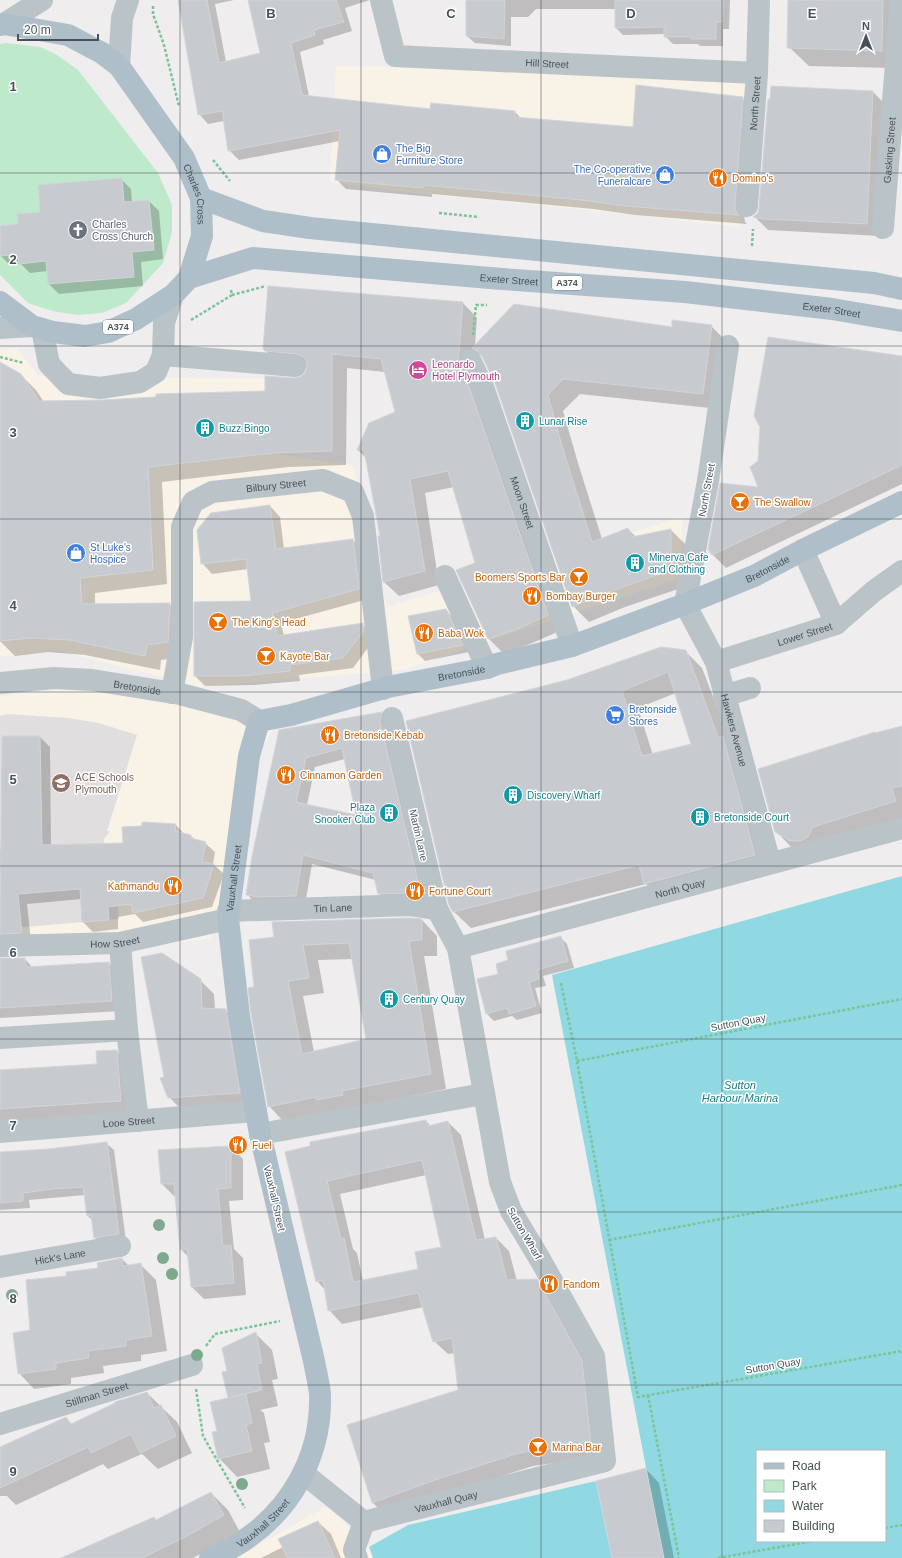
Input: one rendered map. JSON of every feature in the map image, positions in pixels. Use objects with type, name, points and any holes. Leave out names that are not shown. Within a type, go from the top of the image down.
[{"type":"main road","name":"Charles Cross","points":[[0,302],[37,328],[53,332],[85,336],[108,332],[136,319],[173,295],[189,278],[202,236],[201,198],[184,158],[119,66],[102,53],[68,35],[2,25]]},
{"type":"main road","points":[[201,198],[263,221],[310,228],[874,283],[902,289]]},
{"type":"main road","name":"Exeter Street","points":[[189,278],[253,258],[502,279],[685,292],[832,309],[902,321]]},
{"type":"main road","name":"Bretonside","points":[[259,721],[291,715],[383,688],[487,668],[497,664],[572,646],[685,604],[754,576],[803,550],[902,502]]},
{"type":"main road","name":"Vauxhall Street","points":[[210,1558],[235,1547],[267,1524],[291,1496],[312,1453],[319,1419],[320,1394],[314,1361],[260,1134],[239,1016],[228,915],[249,756],[259,721]]},
{"type":"street","points":[[2,25],[42,0]]},
{"type":"street","points":[[119,66],[122,18],[128,0]]},
{"type":"street","name":"Hill Street","points":[[381,0],[395,56],[757,73]]},
{"type":"street","name":"North Street","points":[[747,206],[757,73],[759,0]]},
{"type":"street","name":"Gasking Street","points":[[883,228],[901,0]]},
{"type":"street","points":[[0,328],[37,328],[49,364],[68,384],[100,388],[140,382],[156,372],[163,355],[164,323],[173,295]]},
{"type":"street","name":"North Street","points":[[685,604],[708,481],[724,375],[731,347]]},
{"type":"street","points":[[163,355],[295,366]]},
{"type":"street","name":"Moon Street","points":[[470,360],[483,387],[572,646]]},
{"type":"street","name":"Bilbury Street","points":[[172,693],[182,637],[182,527],[174,520],[193,502],[212,492],[270,480],[323,480],[353,492],[363,516],[383,688]]},
{"type":"street","points":[[803,550],[836,624]]},
{"type":"street","name":"Lower Street","points":[[716,662],[836,624],[874,591],[900,574]]},
{"type":"street","points":[[445,576],[487,668]]},
{"type":"street","name":"Hawkers Avenue","points":[[685,604],[716,662],[770,863]]},
{"type":"street","name":"Bretonside","points":[[0,683],[54,678],[92,680],[172,693],[241,710],[259,721]]},
{"type":"street","points":[[724,696],[750,688]]},
{"type":"street","name":"Martin Lane","points":[[392,718],[437,909],[458,948]]},
{"type":"street","name":"North Quay","points":[[458,948],[902,828]]},
{"type":"street","name":"Tin Lane","points":[[228,915],[410,905],[437,909]]},
{"type":"street","name":"How Street","points":[[0,946],[120,943],[228,915]]},
{"type":"street","points":[[120,943],[127,1030],[138,1121]]},
{"type":"street","name":"Sutton Wharf","points":[[458,948],[500,1182],[511,1211],[594,1356],[605,1461]]},
{"type":"street","points":[[0,1038],[127,1030]]},
{"type":"street","points":[[260,1134],[483,1094]]},
{"type":"street","name":"Looe Street","points":[[0,1132],[256,1111]]},
{"type":"street","name":"Hick's Lane","points":[[0,1267],[120,1246]]},
{"type":"street","name":"Stillman Street","points":[[0,1424],[192,1365]]},
{"type":"street","name":"Vauxhall Quay","points":[[364,1522],[605,1461]]},
{"type":"street","points":[[303,1473],[364,1522],[354,1550],[357,1558]]},
{"type":"path","points":[[153,14],[164,45],[180,107]]},
{"type":"path","points":[[212,158],[231,182]]},
{"type":"path","points":[[470,360],[476,305],[492,304]]},
{"type":"path","points":[[561,983],[577,1061],[638,1397],[648,1395],[680,1558]]},
{"type":"path","name":"Sutton Quay","points":[[577,1061],[902,999]]},
{"type":"path","points":[[609,1240],[902,1185]]},
{"type":"path","points":[[215,1334],[304,1317]]},
{"type":"path","name":"Sutton Quay","points":[[648,1395],[902,1351]]},
{"type":"path","points":[[192,1365],[203,1436],[258,1530]]},
{"type":"path","points":[[886,1528],[902,1525]]},
{"type":"path","points":[[718,1558],[807,1542]]},
{"type":"shaded area","points":[[336,66],[750,77],[739,227],[580,209],[422,194],[330,182]]},
{"type":"shaded area","points":[[17,348],[38,376],[265,379],[266,453],[353,465],[387,607],[682,517],[681,578],[402,670],[201,687],[56,650],[0,657],[0,350]]},
{"type":"shaded area","points":[[72,688],[152,697],[277,725],[262,749],[255,775],[234,903],[210,938],[129,949],[0,951],[0,696]]},
{"type":"shaded area","name":"ACE Schools Plymouth","points":[[8,714],[68,718],[99,723],[137,735],[107,831],[110,831],[104,839],[104,845],[114,844],[119,919],[0,929],[0,716]]},
{"type":"shaded area","points":[[327,1506],[369,1547],[373,1558],[233,1558],[264,1542]]},
{"type":"green space","points":[[7,43],[40,47],[57,55],[78,70],[158,173],[172,205],[172,232],[163,263],[126,303],[102,313],[77,315],[52,311],[28,303],[0,275],[0,44]]},
{"type":"water","name":"Sutton Harbour Marina","points":[[902,876],[902,1558],[664,1558],[552,975]]},
{"type":"water","points":[[596,1481],[612,1558],[373,1558],[369,1547],[408,1525]]},
{"type":"building","points":[[178,0],[207,0],[219,63],[260,53],[248,0],[336,0],[344,22],[314,30],[315,35],[291,43],[302,95],[430,109],[431,103],[515,111],[514,117],[633,127],[636,85],[743,97],[735,205],[736,211],[739,215],[625,206],[582,200],[423,185],[423,188],[335,180],[340,130],[228,151],[223,111],[198,115]]},
{"type":"building","points":[[466,0],[505,0],[504,39],[466,36]]},
{"type":"building","points":[[615,0],[723,0],[722,22],[716,22],[716,39],[664,37],[664,27],[615,28]]},
{"type":"building","points":[[788,0],[883,0],[882,51],[787,48]]},
{"type":"building","points":[[771,86],[873,91],[867,224],[764,219],[753,217],[758,213],[759,207],[768,99],[770,99]]},
{"type":"building","points":[[122,178],[124,202],[149,200],[154,250],[132,252],[134,277],[48,284],[46,261],[19,264],[18,254],[0,256],[0,226],[18,224],[17,214],[40,212],[38,185]]},
{"type":"building","points":[[268,286],[463,302],[458,363],[471,392],[548,615],[515,630],[488,639],[456,570],[475,563],[448,471],[410,479],[425,571],[383,582],[378,536],[380,536],[364,450],[357,450],[369,423],[395,412],[381,359],[332,354],[332,451],[273,453],[148,467],[153,570],[80,578],[82,604],[170,603],[168,642],[147,645],[145,656],[69,640],[32,638],[0,641],[0,362],[21,374],[39,401],[156,397],[156,394],[265,391],[265,376],[300,377],[305,373],[307,367],[306,360],[302,356],[265,351],[263,349]]},
{"type":"building","name":"Lunar Rise","points":[[514,304],[672,327],[672,320],[712,325],[703,394],[563,379],[548,395],[562,446],[592,542],[628,528],[632,537],[671,529],[671,570],[572,607],[495,383],[481,354],[472,348]]},
{"type":"building","points":[[768,337],[902,356],[902,465],[712,555],[708,549],[720,483],[758,487],[750,467],[758,461],[760,427],[754,416]]},
{"type":"building","points":[[270,505],[276,549],[353,539],[359,589],[272,613],[277,636],[363,623],[364,631],[343,658],[290,665],[290,671],[243,676],[194,676],[194,602],[251,601],[246,559],[201,564],[197,530],[211,513]]},
{"type":"building","points":[[446,609],[463,645],[417,654],[408,616]]},
{"type":"building","name":"Discovery Wharf","points":[[661,647],[686,650],[718,737],[723,736],[755,855],[644,884],[639,865],[453,912],[449,905],[406,721],[567,680]],"holes":[[[668,672],[691,744],[642,756],[622,691]]]},
{"type":"building","points":[[382,712],[380,721],[421,894],[378,894],[373,873],[303,855],[296,896],[259,897],[246,895],[252,856],[279,730]],"holes":[[[342,748],[356,815],[296,802],[306,758]]]},
{"type":"building","points":[[902,726],[902,786],[892,788],[896,801],[813,827],[808,837],[800,841],[790,841],[775,832],[758,769],[875,732]]},
{"type":"building","points":[[2,736],[40,736],[42,845],[123,843],[122,827],[142,826],[142,822],[176,824],[175,831],[191,835],[191,838],[206,842],[202,862],[214,864],[203,898],[133,913],[131,904],[108,907],[109,920],[82,922],[80,889],[18,894],[22,933],[0,934]]},
{"type":"building","points":[[409,918],[422,919],[422,940],[409,941],[431,1074],[342,1091],[343,1095],[316,1100],[316,1097],[268,1107],[251,1014],[248,988],[254,987],[249,940],[274,937],[272,922]],"holes":[[[349,943],[366,1039],[302,1054],[288,981],[309,978],[303,945]]]},
{"type":"building","points":[[561,936],[568,961],[537,970],[539,979],[529,982],[536,1006],[509,1014],[507,1008],[486,1014],[477,979],[498,974],[496,964],[508,960],[506,951]]},
{"type":"building","points":[[162,953],[201,979],[202,1008],[226,1009],[240,1093],[168,1098],[160,1078],[164,1077],[141,957]]},
{"type":"building","points":[[0,958],[25,958],[26,967],[109,962],[112,1001],[0,1008]]},
{"type":"building","points":[[117,1050],[121,1101],[0,1109],[0,1070],[97,1064],[96,1051]]},
{"type":"building","points":[[426,1120],[428,1126],[448,1121],[476,1240],[496,1237],[507,1280],[537,1279],[582,1360],[591,1443],[519,1453],[435,1480],[372,1503],[347,1425],[458,1390],[452,1338],[433,1342],[418,1293],[328,1311],[323,1280],[316,1282],[285,1152],[310,1146],[310,1142]],"holes":[[[422,1160],[441,1247],[415,1252],[418,1269],[353,1282],[344,1238],[341,1239],[327,1181]]]},
{"type":"building","points":[[107,1142],[119,1234],[94,1238],[91,1215],[87,1216],[83,1187],[23,1193],[23,1201],[0,1203],[0,1152],[49,1149]]},
{"type":"building","points":[[231,1146],[231,1188],[218,1189],[223,1246],[231,1245],[234,1283],[191,1287],[187,1249],[180,1250],[174,1184],[161,1184],[158,1150]]},
{"type":"building","points":[[122,1258],[123,1266],[141,1263],[152,1336],[126,1340],[126,1346],[88,1351],[89,1358],[56,1363],[56,1369],[18,1374],[13,1333],[30,1330],[26,1280],[66,1276],[66,1272],[98,1268],[97,1263]]},
{"type":"building","points":[[256,1332],[262,1363],[257,1364],[262,1390],[228,1398],[222,1372],[227,1371],[222,1348]]},
{"type":"building","points":[[147,1392],[154,1408],[161,1405],[176,1436],[140,1453],[131,1434],[91,1453],[88,1447],[0,1488],[0,1447],[66,1417],[71,1424],[115,1402]]},
{"type":"building","points":[[246,1394],[252,1423],[246,1425],[252,1451],[218,1459],[212,1432],[217,1431],[210,1402]]},
{"type":"building","points":[[646,1468],[664,1558],[612,1558],[596,1481]]},
{"type":"building","points":[[211,1492],[224,1515],[187,1536],[142,1558],[61,1558],[154,1517],[156,1520]]},
{"type":"building","points":[[318,1521],[335,1558],[288,1558],[278,1539]]},
{"type":"place","name":"The Big Furniture Store","points":[[382,154]]},
{"type":"place","name":"The Co-operative Funeralcare","points":[[665,175]]},
{"type":"place","name":"Domino's","points":[[718,178]]},
{"type":"place","name":"Charles Cross Church","points":[[78,230]]},
{"type":"place","name":"Leonardo Hotel Plymouth","points":[[418,370]]},
{"type":"place","name":"Lunar Rise","points":[[525,421]]},
{"type":"place","name":"Buzz Bingo","points":[[205,428]]},
{"type":"place","name":"The Swallow","points":[[740,502]]},
{"type":"place","name":"St Luke's Hospice","points":[[76,553]]},
{"type":"place","name":"Minerva Cafe and Clothing","points":[[635,563]]},
{"type":"place","name":"Boomers Sports Bar","points":[[579,577]]},
{"type":"place","name":"Bombay Burger","points":[[532,596]]},
{"type":"place","name":"The King's Head","points":[[218,622]]},
{"type":"place","name":"Baba Wok","points":[[424,633]]},
{"type":"place","name":"Kayote Bar","points":[[266,656]]},
{"type":"place","name":"Bretonside Stores","points":[[615,715]]},
{"type":"place","name":"Bretonside Kebab","points":[[330,735]]},
{"type":"place","name":"Cinnamon Garden","points":[[286,775]]},
{"type":"place","name":"ACE Schools Plymouth","points":[[61,783]]},
{"type":"place","name":"Discovery Wharf","points":[[513,795]]},
{"type":"place","name":"Plaza Snooker Club","points":[[389,813]]},
{"type":"place","name":"Bretonside Court","points":[[700,817]]},
{"type":"place","name":"Kathmandu","points":[[173,886]]},
{"type":"place","name":"Fortune Court","points":[[415,891]]},
{"type":"place","name":"Century Quay","points":[[389,999]]},
{"type":"place","name":"Fuel","points":[[238,1145]]},
{"type":"place","name":"Fandom","points":[[549,1284]]},
{"type":"place","name":"Marina Bar","points":[[538,1447]]}]
